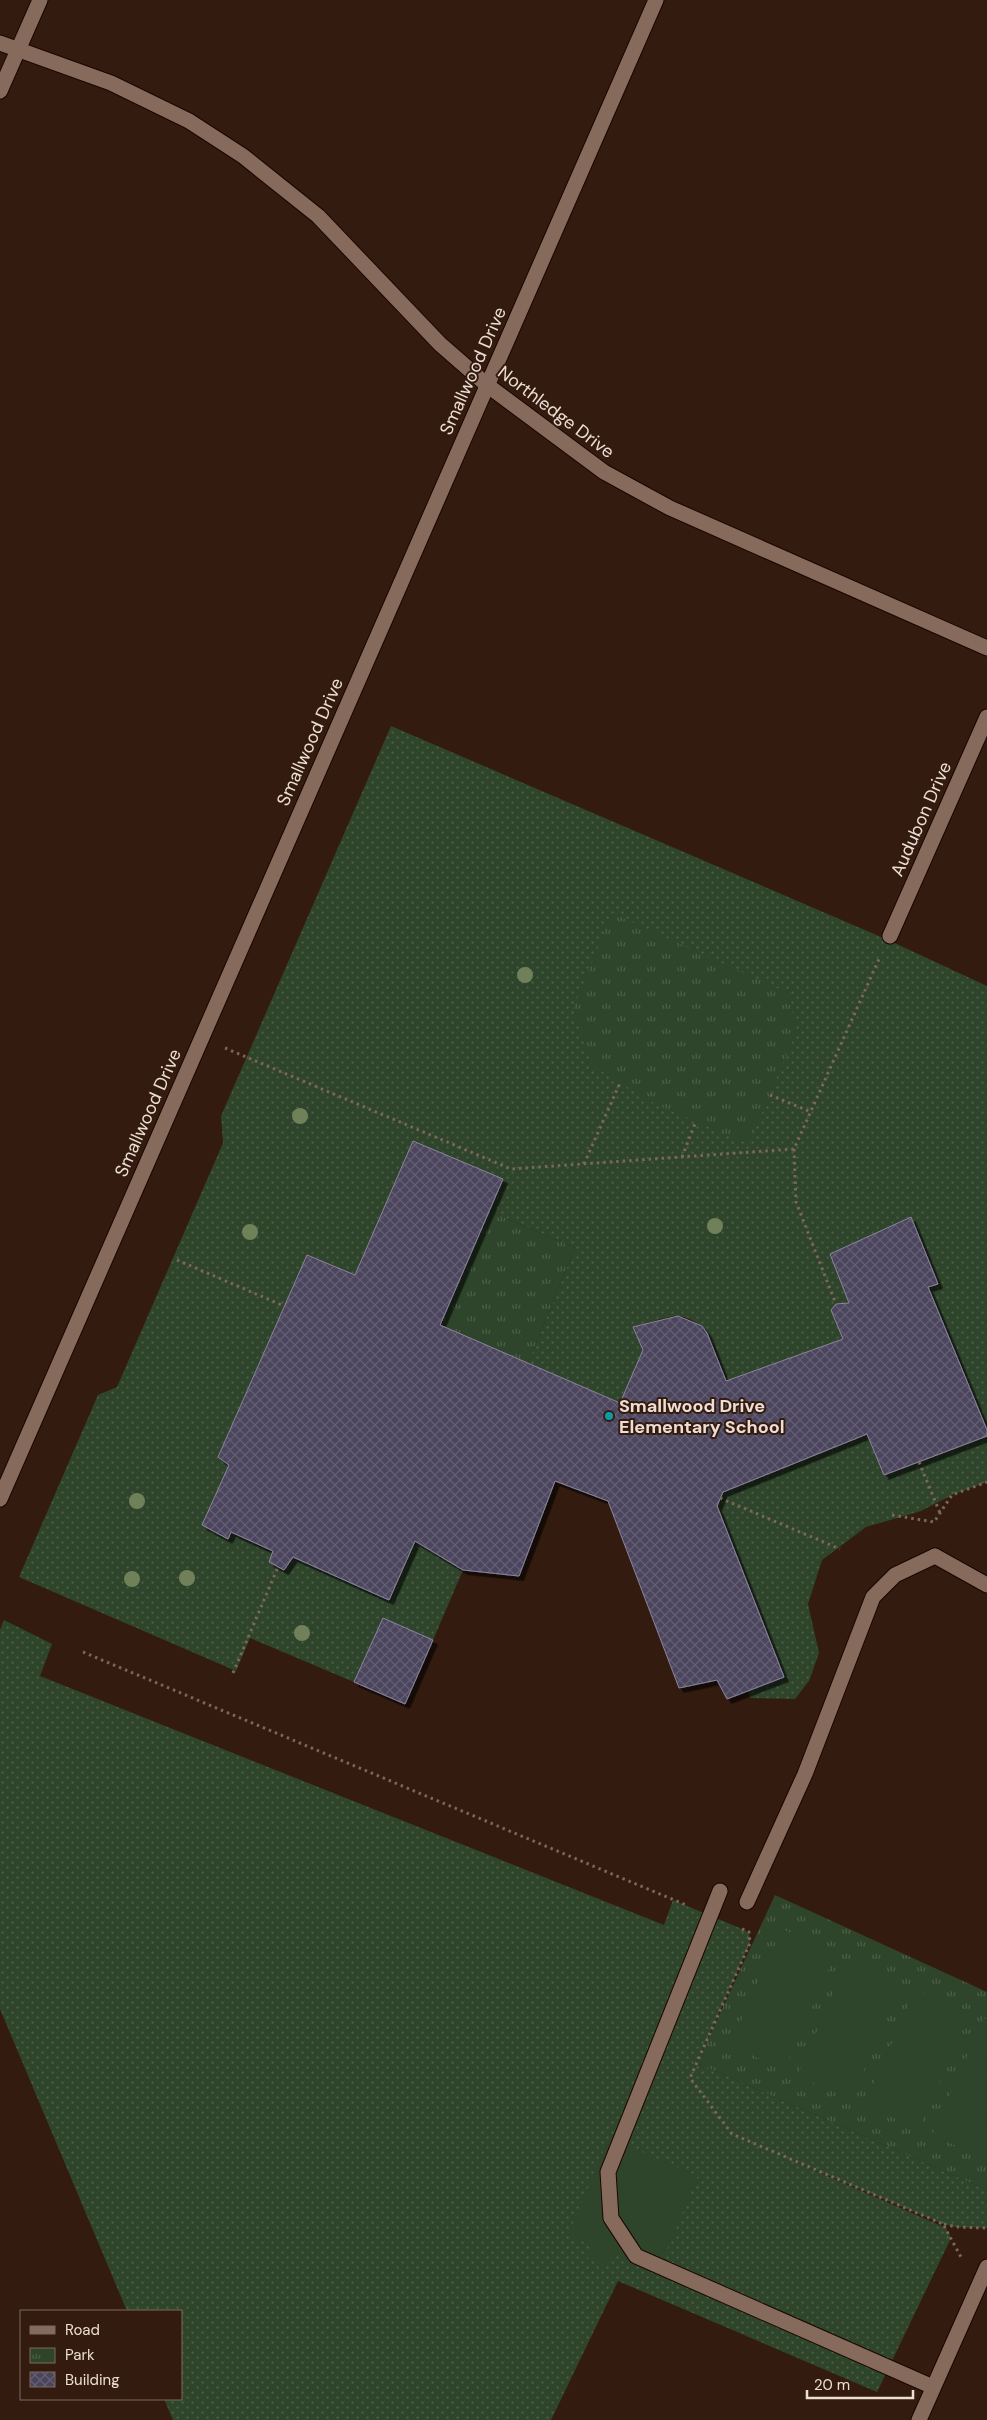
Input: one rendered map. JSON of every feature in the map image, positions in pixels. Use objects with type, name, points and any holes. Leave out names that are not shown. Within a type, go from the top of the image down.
[{"type":"street","points":[[0,91],[40,0]]},
{"type":"street","name":"Smallwood Drive","points":[[0,1499],[656,0]]},
{"type":"street","name":"Northledge Drive","points":[[0,43],[111,83],[189,121],[243,156],[318,216],[440,344],[487,385],[604,472],[670,508],[987,648]]},
{"type":"street","name":"Audubon Drive","points":[[890,936],[987,717]]},
{"type":"street","points":[[747,1902],[806,1774],[873,1597],[895,1575],[935,1556],[987,1585]]},
{"type":"street","points":[[720,1891],[608,2172],[611,2218],[636,2256],[933,2387]]},
{"type":"street","points":[[919,2420],[987,2267]]},
{"type":"path","points":[[836,1304],[796,1202],[794,1149],[890,936]]},
{"type":"path","points":[[202,1038],[511,1169],[794,1149]]},
{"type":"path","points":[[584,1164],[620,1083]]},
{"type":"path","points":[[770,1095],[811,1112]]},
{"type":"path","points":[[682,1156],[696,1122]]},
{"type":"path","points":[[177,1260],[284,1306]]},
{"type":"path","points":[[919,1462],[941,1514]]},
{"type":"path","points":[[892,1516],[934,1522],[952,1495],[987,1482]]},
{"type":"path","points":[[720,1498],[840,1549]]},
{"type":"path","points":[[233,1673],[278,1567]]},
{"type":"path","points":[[83,1652],[749,1932],[750,1943],[690,2078],[732,2134],[944,2224],[956,2227],[987,2228]]},
{"type":"path","points":[[944,2224],[977,2286]]},
{"type":"green space","points":[[391,726],[888,940],[987,986],[987,1430],[928,1287],[938,1284],[911,1217],[830,1254],[849,1303],[831,1310],[843,1339],[726,1381],[716,1351],[706,1332],[699,1324],[679,1316],[657,1320],[634,1327],[643,1350],[620,1403],[528,1363],[575,1248],[489,1211],[502,1179],[413,1141],[355,1275],[307,1255],[218,1457],[229,1465],[202,1525],[228,1539],[231,1532],[273,1551],[269,1562],[284,1570],[293,1557],[389,1600],[415,1541],[463,1570],[433,1640],[354,1682],[250,1638],[236,1671],[19,1577],[98,1395],[117,1387],[223,1143],[221,1116]]},
{"type":"green space","points":[[612,913],[788,993],[797,1030],[749,1144],[655,1104],[593,1066],[573,1009]]},
{"type":"green space","points":[[489,1211],[575,1248],[528,1363],[440,1325]]},
{"type":"green space","points":[[867,1434],[884,1475],[987,1436],[987,1482],[952,1495],[921,1511],[866,1527],[822,1560],[808,1604],[819,1653],[809,1681],[795,1699],[750,1698],[748,1691],[784,1677],[717,1506],[723,1492]]},
{"type":"green space","points":[[4,1620],[52,1644],[40,1676],[664,1925],[673,1900],[749,1932],[750,1943],[697,2063],[987,2190],[987,2228],[956,2227],[943,2224],[786,2158],[946,2228],[951,2238],[877,2392],[618,2281],[551,2420],[173,2420],[164,2400],[182,2400],[182,2310],[127,2310],[0,2009],[0,1630]]},
{"type":"green space","points":[[775,1895],[987,1992],[987,2190],[697,2063]]},
{"type":"green space","points":[[782,1929],[836,1953],[784,2070],[730,2045]]},
{"type":"green space","points":[[849,1959],[903,1983],[851,2099],[797,2076]]},
{"type":"green space","points":[[916,1989],[970,2013],[919,2129],[864,2105]]},
{"type":"green space","points":[[984,2018],[987,2020],[986,2159],[932,2135]]},
{"type":"green space","points":[[609,2138],[698,2176],[657,2273],[615,2255],[610,2267],[586,2257],[591,2245],[568,2235]]},
{"type":"building","name":"Smallwood Drive Elementary School","points":[[413,1141],[503,1179],[440,1325],[620,1403],[643,1350],[633,1327],[678,1316],[702,1326],[707,1333],[726,1381],[843,1339],[831,1310],[836,1304],[849,1303],[830,1254],[911,1217],[938,1284],[928,1287],[987,1430],[987,1436],[884,1475],[867,1434],[723,1492],[717,1506],[784,1677],[727,1699],[717,1680],[679,1688],[608,1501],[555,1481],[519,1576],[463,1570],[415,1541],[389,1600],[293,1557],[284,1570],[269,1562],[273,1551],[231,1532],[228,1539],[202,1525],[229,1465],[218,1457],[307,1255],[355,1275]]},
{"type":"building","points":[[383,1618],[433,1640],[405,1704],[354,1682]]},
{"type":"place","name":"Smallwood Drive Elementary School","points":[[609,1416]]}]
